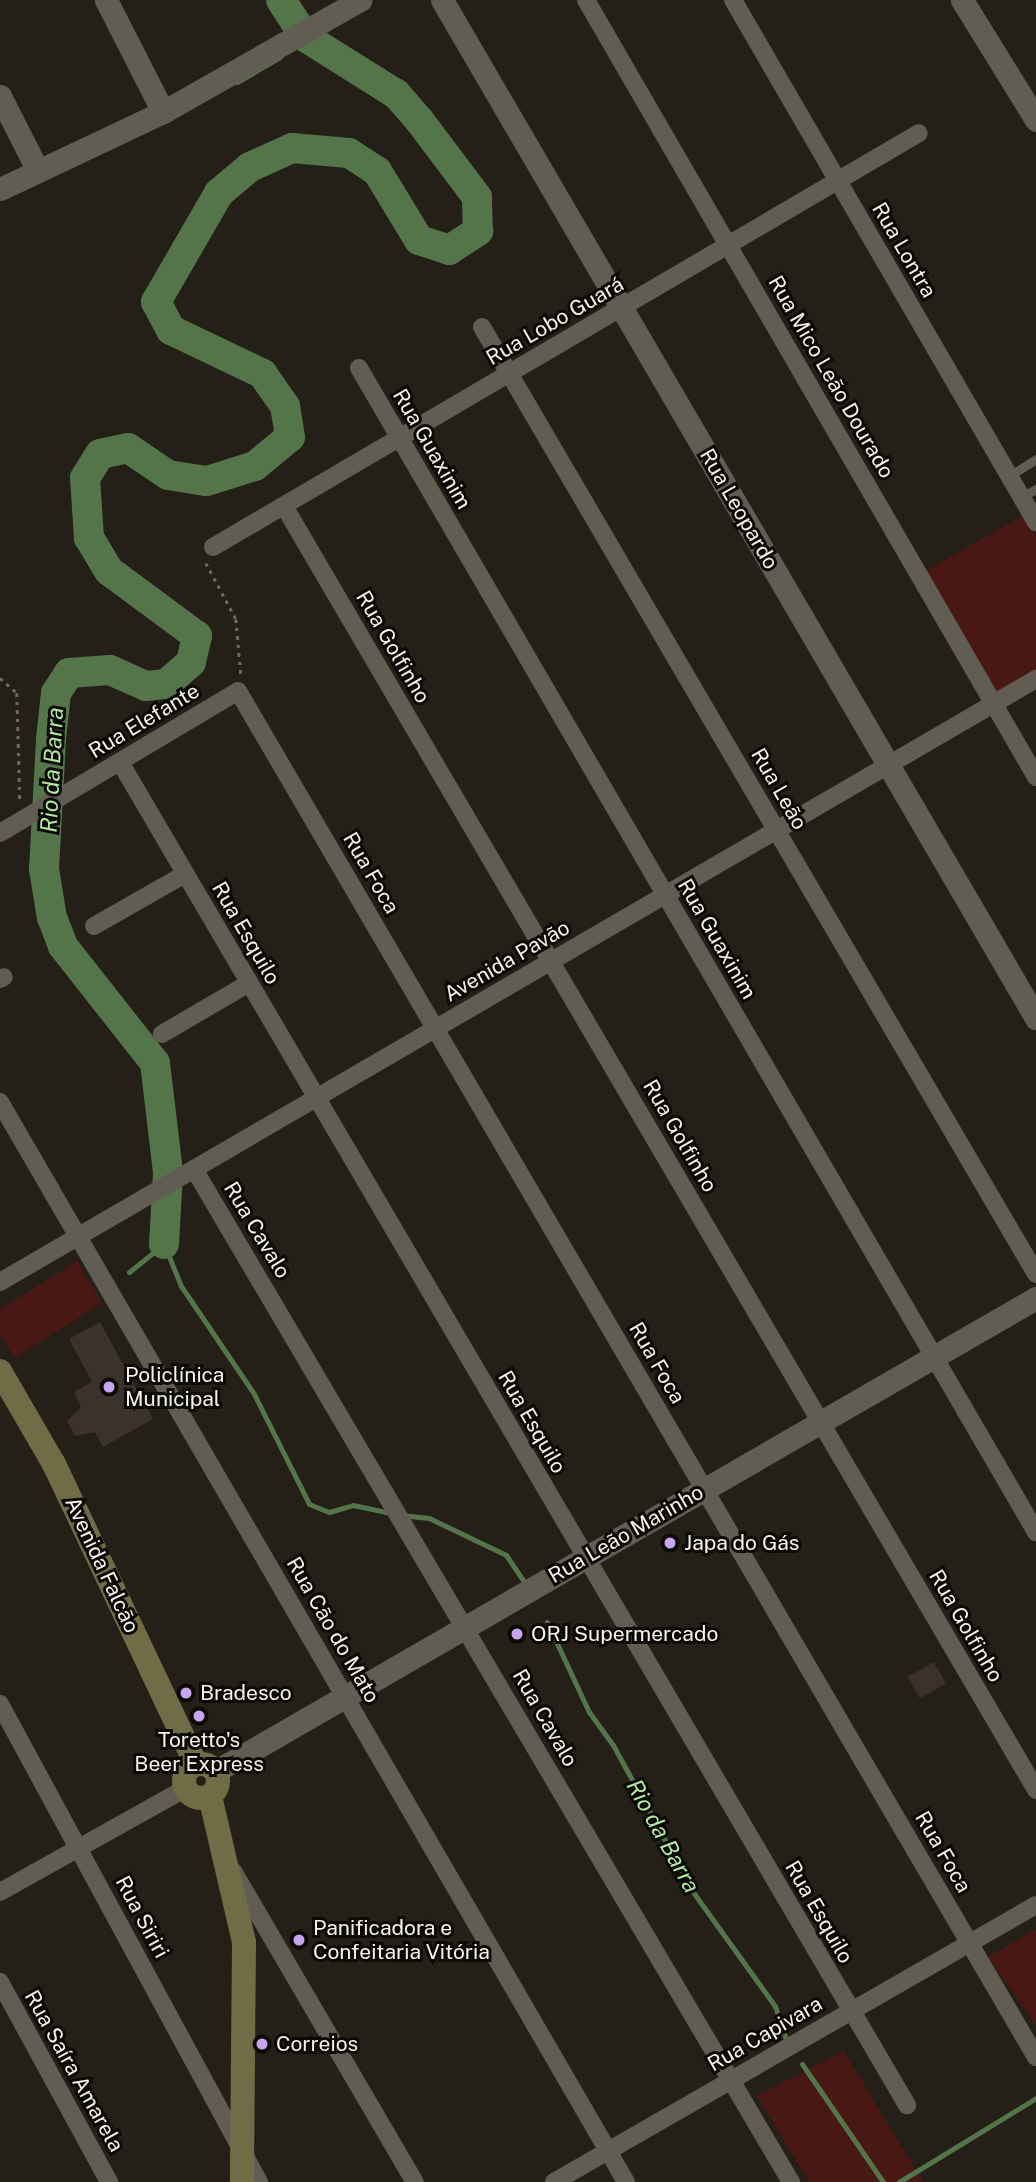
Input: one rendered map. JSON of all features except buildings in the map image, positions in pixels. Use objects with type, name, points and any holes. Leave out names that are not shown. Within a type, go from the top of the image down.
[{"type":"main road","name":"Avenida Falcão","points":[[0,1371],[54,1464],[206,1768]]},
{"type":"main road","points":[[206,1768],[217,1787],[210,1796],[193,1796],[186,1788],[185,1777],[206,1768]]},
{"type":"main road","points":[[210,1796],[230,1865],[246,1975],[242,2182]]},
{"type":"street","points":[[106,0],[163,112]]},
{"type":"street","points":[[0,189],[163,112],[360,0]]},
{"type":"street","name":"Rua Leopardo","points":[[442,0],[1036,1018]]},
{"type":"street","name":"Rua Mico Leão Dourado","points":[[586,0],[1036,777]]},
{"type":"street","name":"Rua Lontra","points":[[733,0],[1009,476],[1029,493],[1036,522]]},
{"type":"street","points":[[962,0],[1036,120]]},
{"type":"street","points":[[0,96],[38,172]]},
{"type":"street","name":"Rua Lobo Guará","points":[[213,547],[919,133]]},
{"type":"street","name":"Rua Leão","points":[[482,327],[1036,1273]]},
{"type":"street","name":"Rua Guaxinim","points":[[359,368],[1036,1532]]},
{"type":"street","name":"Rua Golfinho","points":[[284,506],[1036,1790]]},
{"type":"street","name":"Avenida Pavão","points":[[0,1282],[1036,678]]},
{"type":"street","name":"Rua Elefante","points":[[0,833],[238,691]]},
{"type":"street","name":"Rua Foca","points":[[238,691],[1036,2057]]},
{"type":"street","name":"Rua Esquilo","points":[[120,762],[907,2105]]},
{"type":"street","points":[[94,926],[185,874]]},
{"type":"street","points":[[162,1034],[249,983]]},
{"type":"street","name":"Rua Cão do Mato","points":[[0,1102],[626,2182]]},
{"type":"street","name":"Rua Cavalo","points":[[194,1169],[791,2182]]},
{"type":"street","name":"Rua Leão Marinho","points":[[206,1768],[345,1696],[1036,1298]]},
{"type":"street","name":"Rua Siriri","points":[[0,1704],[259,2182]]},
{"type":"street","points":[[0,1892],[186,1788]]},
{"type":"street","points":[[230,1865],[415,2182]]},
{"type":"street","name":"Rua Capivara","points":[[554,2182],[1036,1905]]},
{"type":"street","name":"Rua Saíra Amarela","points":[[0,1982],[109,2182]]},
{"type":"lane","points":[[1009,476],[1036,459]]},
{"type":"path","points":[[213,547],[206,563],[241,640],[238,691]]},
{"type":"path","points":[[0,678],[17,693],[20,821]]},
{"type":"shaded area","points":[[1023,515],[1036,537],[1036,672],[998,694],[926,571]]},
{"type":"shaded area","points":[[77,1261],[102,1303],[15,1358],[0,1334],[0,1309]]},
{"type":"shaded area","points":[[1036,1929],[1036,2026],[988,1957]]},
{"type":"shaded area","points":[[844,2051],[923,2182],[809,2182],[757,2096]]},
{"type":"waterway","name":"Rio da Barra","points":[[164,1244],[168,1172],[155,1063],[63,946],[52,918],[44,869],[51,739],[56,693],[69,673],[110,670],[146,686],[166,684],[191,662],[197,636],[109,571],[89,538],[85,478],[100,454],[128,448],[168,475],[207,481],[255,466],[290,437],[285,406],[263,374],[171,330],[156,302],[219,193],[250,167],[292,148],[349,153],[377,171],[419,240],[449,250],[478,231],[477,197],[419,120],[396,94],[305,37],[281,0]]},
{"type":"waterway","points":[[237,82],[280,57]]},
{"type":"waterway","name":"Rio da Barra","points":[[129,1272],[164,1244],[181,1286],[254,1394],[309,1504],[329,1512],[353,1505],[391,1513]]},
{"type":"waterway","name":"Rio da Barra","points":[[401,1515],[429,1518],[506,1555],[525,1583]]},
{"type":"waterway","name":"Rio da Barra","points":[[547,1622],[589,1712],[613,1745],[693,1892],[775,2006],[787,2043]]},
{"type":"waterway","name":"Rio da Barra","points":[[802,2064],[883,2182]]},
{"type":"waterway","points":[[899,2182],[1036,2098]]},
{"type":"place","name":"Policlínica Municipal","points":[[109,1387]]},
{"type":"place","name":"Japa do Gás","points":[[670,1543]]},
{"type":"place","name":"ORJ Supermercado","points":[[517,1634]]},
{"type":"place","name":"Bradesco","points":[[186,1693]]},
{"type":"place","name":"Toretto's Beer Express","points":[[199,1716]]},
{"type":"place","name":"Panificadora e Confeitaria Vitória","points":[[299,1940]]},
{"type":"place","name":"Correios","points":[[262,2044]]}]
